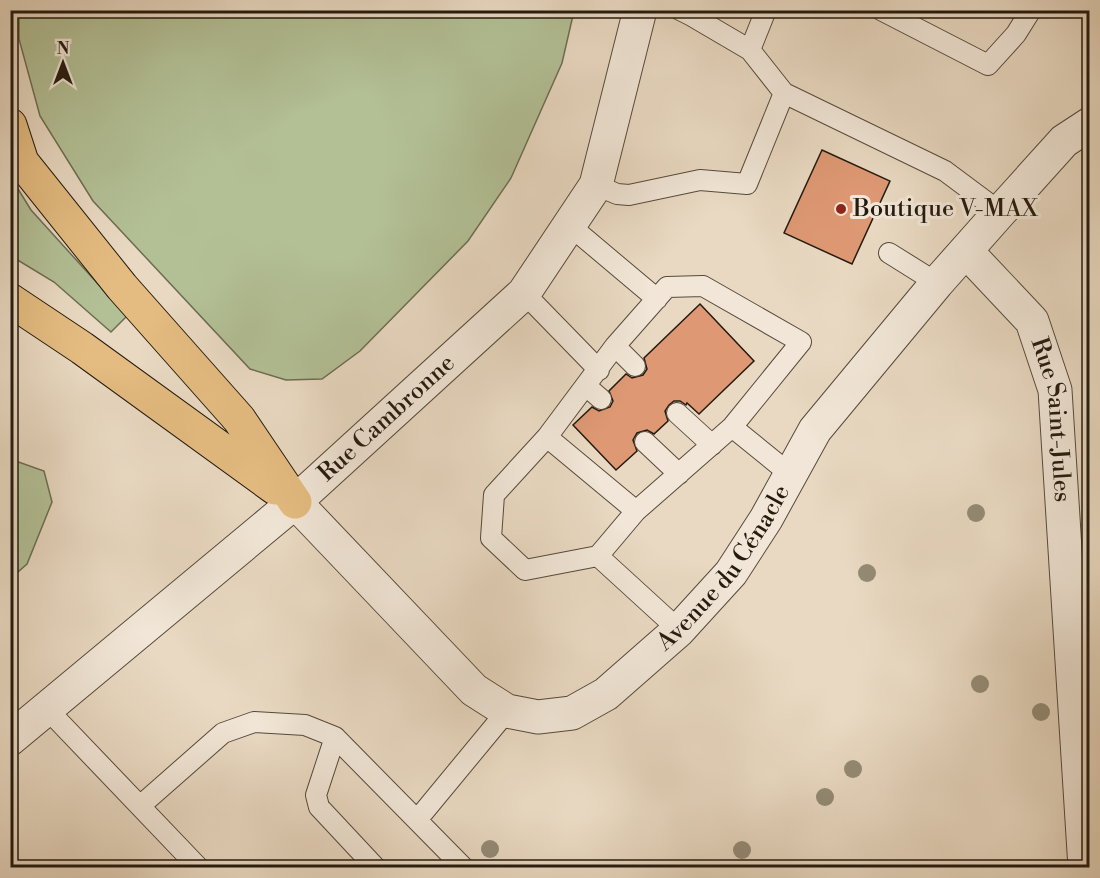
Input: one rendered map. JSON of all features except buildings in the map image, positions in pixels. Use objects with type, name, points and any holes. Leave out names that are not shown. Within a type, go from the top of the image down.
[{"type":"highway","points":[[10,125],[22,162],[122,287],[239,419],[295,502]]},
{"type":"highway","points":[[10,300],[82,348],[295,502]]},
{"type":"street","name":"Rue Cambronne","points":[[10,739],[295,502],[524,293],[596,185],[640,10]]},
{"type":"street","name":"Avenue du Cénacle","points":[[295,502],[474,690],[507,711],[538,717],[572,713],[606,694],[678,630],[731,573],[766,519],[815,430],[937,283],[1000,212],[1064,141],[1089,124]]},
{"type":"street","name":"Rue Saint-Jules","points":[[966,251],[1032,321],[1055,390],[1085,867]]},
{"type":"lane","points":[[680,10],[750,50],[784,93],[945,171],[1000,212]]},
{"type":"lane","points":[[750,50],[766,10]]},
{"type":"lane","points":[[881,10],[988,65],[1016,34],[1031,10]]},
{"type":"lane","points":[[596,185],[617,194],[629,195],[700,180],[747,184],[784,93]]},
{"type":"lane","points":[[569,225],[657,298]]},
{"type":"lane","points":[[889,253],[937,283]]},
{"type":"lane","points":[[703,286],[801,342],[732,427],[636,511],[598,556],[525,570],[491,537],[494,495],[547,437],[593,393],[599,370],[615,346],[667,287],[703,286]]},
{"type":"lane","points":[[524,293],[599,370]]},
{"type":"lane","points":[[615,346],[635,366]]},
{"type":"lane","points":[[677,413],[712,446]]},
{"type":"lane","points":[[732,427],[790,474]]},
{"type":"lane","points":[[547,437],[636,511]]},
{"type":"lane","points":[[645,442],[679,474]]},
{"type":"lane","points":[[598,556],[678,630]]},
{"type":"lane","points":[[47,709],[199,867]]},
{"type":"lane","points":[[417,820],[507,711]]},
{"type":"lane","points":[[140,806],[223,733],[254,722],[305,725],[335,737],[464,867]]},
{"type":"lane","points":[[335,737],[316,795],[319,807],[376,867]]},
{"type":"green space","points":[[19,10],[574,11],[562,63],[511,178],[468,241],[360,351],[322,379],[286,380],[250,369],[93,201],[40,116],[19,39]]},
{"type":"green space","points":[[10,176],[31,210],[127,316],[111,332],[54,282],[11,256]]},
{"type":"green space","points":[[10,459],[44,471],[52,502],[27,564],[11,578]]},
{"type":"place","name":"Boutique V-MAX","points":[[841,209]]}]
